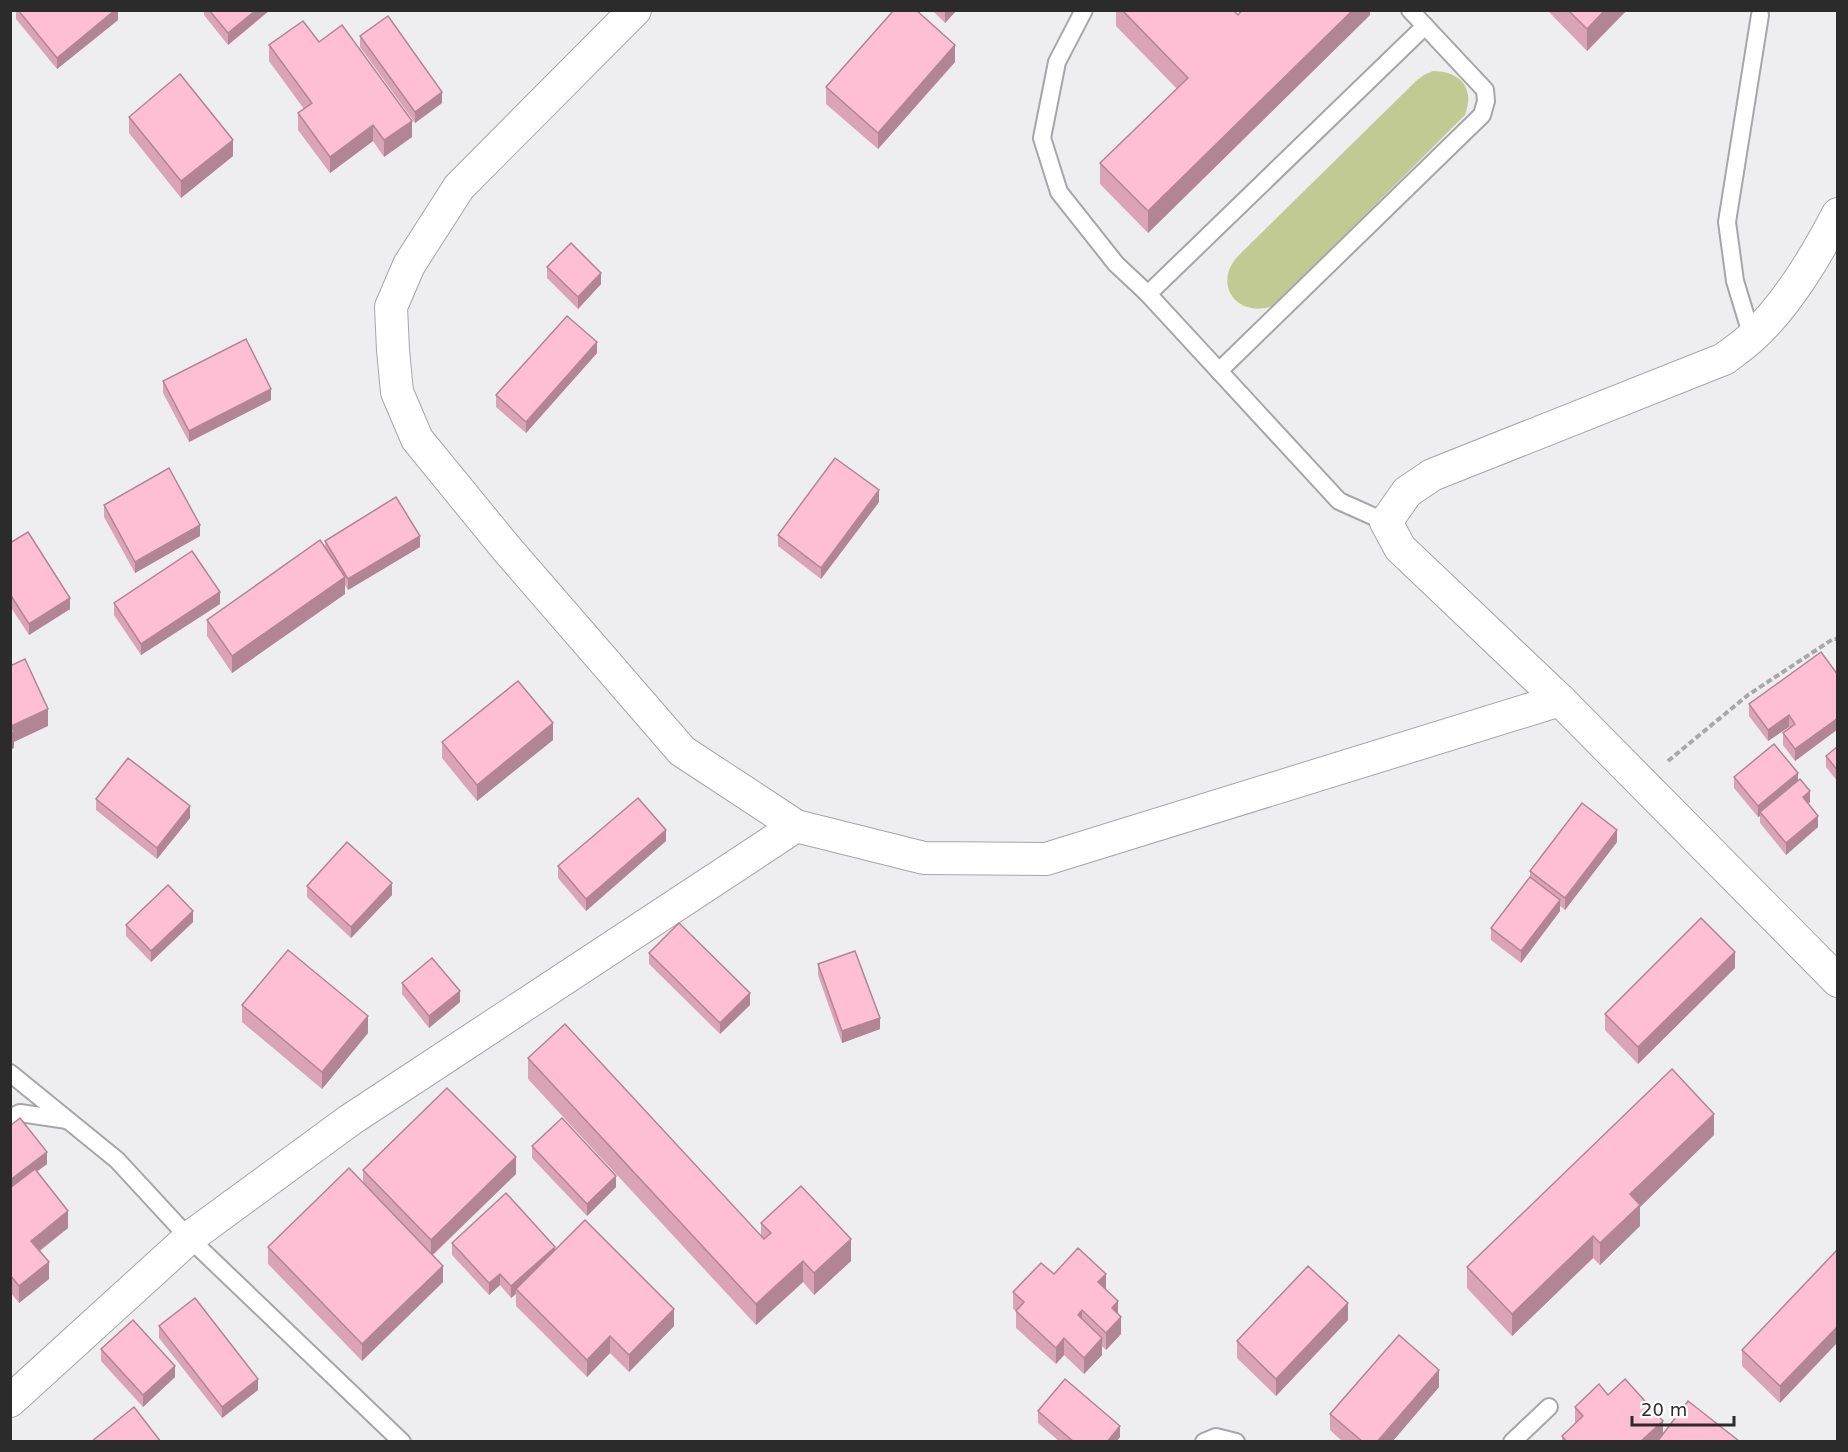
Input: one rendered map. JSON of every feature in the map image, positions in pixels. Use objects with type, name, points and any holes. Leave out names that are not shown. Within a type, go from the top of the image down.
[{"type":"street","points":[[635,10],[459,187],[409,265],[391,307],[393,350],[397,392],[417,439],[506,548],[682,751],[796,826],[924,858],[1046,859],[1560,700]]},
{"type":"street","points":[[1838,214],[1818,252],[1773,315],[1752,337],[1724,359],[1432,475],[1407,492],[1386,522],[1400,548],[1560,700],[1838,981]]},
{"type":"street","points":[[10,1401],[189,1238],[350,1120],[796,826]]},
{"type":"lane","points":[[1084,10],[1057,62],[1042,138],[1059,192],[1116,264],[1148,294],[1339,501],[1386,522]]},
{"type":"lane","points":[[1219,371],[1482,115],[1486,100],[1485,90],[1410,10]]},
{"type":"lane","points":[[1752,337],[1734,281],[1726,222],[1760,15]]},
{"type":"lane","points":[[1148,294],[1425,26]]},
{"type":"lane","points":[[10,1073],[117,1160],[189,1238],[402,1442]]},
{"type":"lane","points":[[10,1118],[20,1113],[68,1120]]},
{"type":"lane","points":[[1512,1442],[1549,1407]]},
{"type":"lane","points":[[1204,1442],[1216,1437],[1236,1442]]},
{"type":"path","points":[[1642,783],[1748,695],[1833,639],[1838,639]]},
{"type":"green space","points":[[1433,71],[1451,74],[1463,83],[1468,97],[1465,115],[1275,305],[1250,308],[1233,298],[1227,279],[1230,268],[1237,257],[1416,81]]},
{"type":"building","points":[[18,10],[115,10],[57,58]]},
{"type":"building","points":[[209,10],[256,10],[228,33]]},
{"type":"building","points":[[894,10],[916,10],[955,45],[878,133],[826,87]]},
{"type":"building","points":[[1122,10],[1233,10],[1238,15],[1242,10],[1353,10],[1148,211],[1100,163],[1188,78]]},
{"type":"building","points":[[1568,10],[1605,10],[1587,29]]},
{"type":"building","points":[[388,16],[442,92],[415,112],[360,36]]},
{"type":"building","points":[[303,21],[319,42],[342,25],[412,121],[384,140],[373,125],[330,157],[298,113],[312,103],[269,45]]},
{"type":"building","points":[[180,74],[233,140],[181,181],[129,117]]},
{"type":"building","points":[[571,243],[601,273],[578,297],[547,267]]},
{"type":"building","points":[[567,316],[597,342],[526,422],[496,395]]},
{"type":"building","points":[[246,339],[271,389],[189,431],[163,381]]},
{"type":"building","points":[[835,458],[879,490],[821,568],[778,535]]},
{"type":"building","points":[[169,468],[200,525],[135,562],[104,505]]},
{"type":"building","points":[[396,497],[420,536],[348,579],[325,541]]},
{"type":"building","points":[[28,532],[70,598],[29,624],[10,594],[10,543]]},
{"type":"building","points":[[320,540],[345,577],[232,656],[207,620]]},
{"type":"building","points":[[192,551],[220,592],[141,644],[114,603]]},
{"type":"building","points":[[1821,652],[1838,675],[1838,718],[1795,749],[1783,733],[1795,724],[1789,715],[1768,730],[1749,704]]},
{"type":"building","points":[[25,659],[48,709],[11,726],[14,732],[10,733],[10,666]]},
{"type":"building","points":[[518,681],[553,723],[477,785],[442,742]]},
{"type":"building","points":[[1774,744],[1798,773],[1758,806],[1734,777]]},
{"type":"building","points":[[1838,746],[1838,771],[1826,756]]},
{"type":"building","points":[[128,758],[190,806],[157,848],[96,799]]},
{"type":"building","points":[[1800,779],[1810,791],[1803,797],[1818,816],[1786,843],[1760,812]]},
{"type":"building","points":[[638,798],[666,830],[586,899],[558,866]]},
{"type":"building","points":[[1582,803],[1617,830],[1565,898],[1530,871]]},
{"type":"building","points":[[347,842],[392,883],[351,927],[307,886]]},
{"type":"building","points":[[1530,877],[1560,900],[1521,951],[1491,928]]},
{"type":"building","points":[[168,885],[193,911],[151,951],[126,925]]},
{"type":"building","points":[[1701,918],[1735,952],[1638,1047],[1605,1014]]},
{"type":"building","points":[[679,923],[750,993],[720,1023],[649,953]]},
{"type":"building","points":[[288,950],[368,1016],[322,1072],[242,1005]]},
{"type":"building","points":[[855,951],[880,1018],[842,1031],[818,964]]},
{"type":"building","points":[[432,958],[460,991],[429,1016],[402,983]]},
{"type":"building","points":[[565,1024],[764,1239],[771,1233],[761,1223],[801,1186],[851,1239],[814,1273],[803,1261],[756,1304],[528,1058]]},
{"type":"building","points":[[1672,1069],[1714,1114],[1630,1194],[1640,1205],[1600,1243],[1593,1236],[1512,1314],[1467,1267]]},
{"type":"building","points":[[447,1088],[516,1157],[431,1240],[363,1170]]},
{"type":"building","points":[[20,1118],[47,1152],[10,1180],[10,1126]]},
{"type":"building","points":[[562,1118],[616,1176],[587,1204],[532,1146]]},
{"type":"building","points":[[349,1168],[443,1266],[362,1344],[268,1247]]},
{"type":"building","points":[[35,1169],[68,1211],[31,1241],[49,1262],[19,1286],[10,1275],[10,1188]]},
{"type":"building","points":[[506,1193],[555,1247],[511,1286],[500,1274],[489,1283],[452,1243]]},
{"type":"building","points":[[585,1220],[674,1309],[629,1355],[610,1336],[587,1360],[516,1289]]},
{"type":"building","points":[[1078,1248],[1106,1274],[1098,1282],[1118,1301],[1112,1308],[1121,1317],[1106,1333],[1082,1310],[1078,1315],[1102,1338],[1084,1358],[1064,1338],[1056,1348],[1016,1311],[1024,1302],[1013,1292],[1041,1263],[1054,1274]]},
{"type":"building","points":[[1838,1249],[1838,1326],[1780,1386],[1742,1350]]},
{"type":"building","points":[[1308,1266],[1348,1303],[1276,1379],[1237,1341]]},
{"type":"building","points":[[195,1298],[258,1379],[222,1407],[159,1326]]},
{"type":"building","points":[[133,1320],[175,1366],[143,1395],[101,1349]]},
{"type":"building","points":[[1399,1335],[1439,1370],[1377,1442],[1363,1442],[1330,1414]]},
{"type":"building","points":[[1065,1379],[1120,1426],[1107,1442],[1074,1442],[1038,1411]]},
{"type":"building","points":[[1625,1379],[1663,1421],[1640,1442],[1567,1442],[1562,1436],[1583,1416],[1575,1407],[1599,1384],[1608,1395]]},
{"type":"building","points":[[1688,1401],[1739,1441],[1657,1442]]},
{"type":"building","points":[[134,1407],[161,1442],[91,1442]]}]
